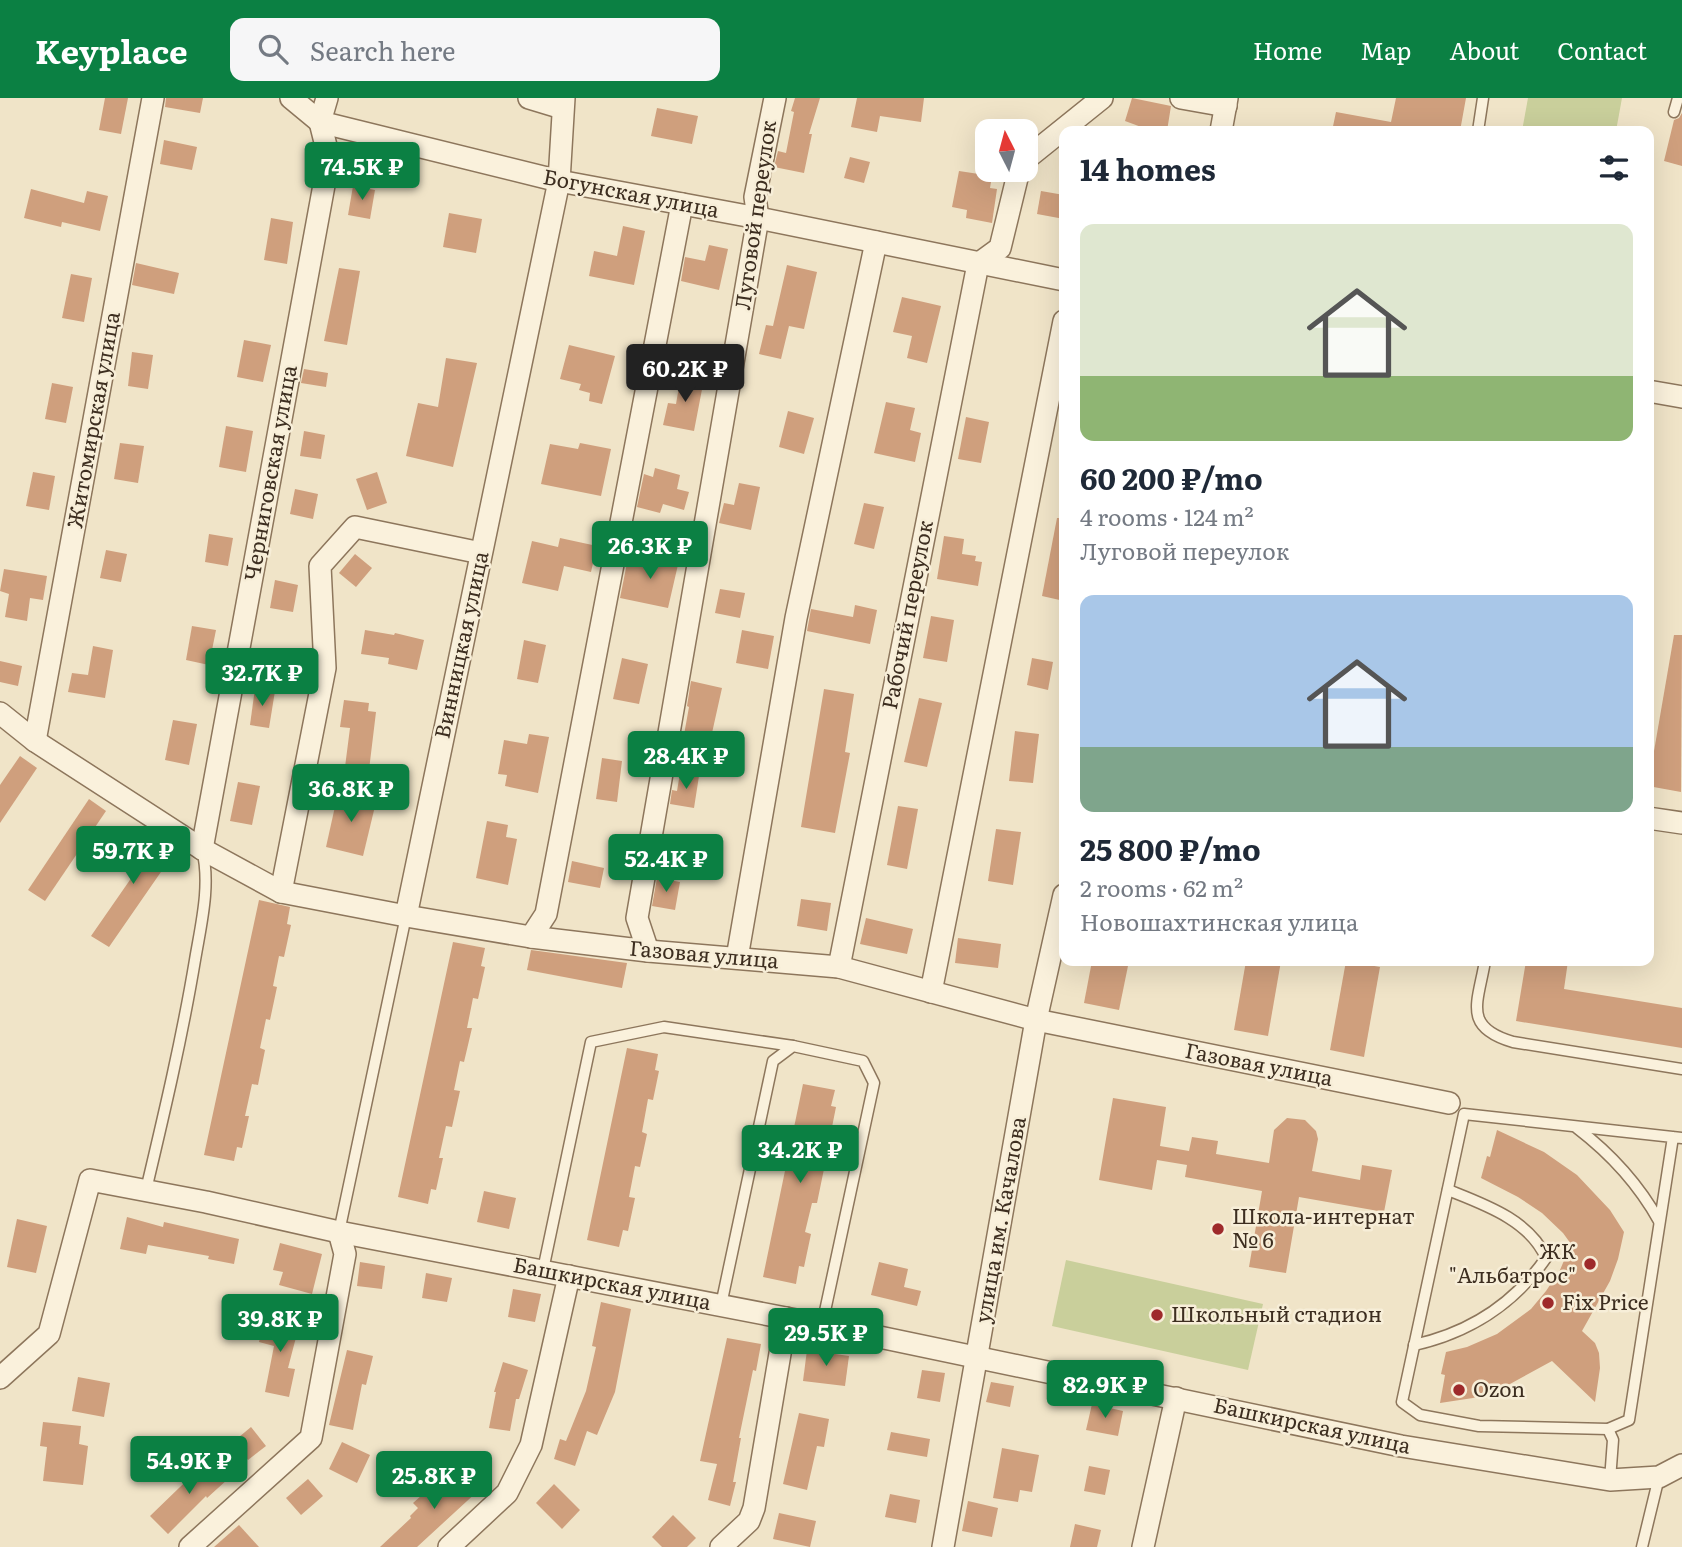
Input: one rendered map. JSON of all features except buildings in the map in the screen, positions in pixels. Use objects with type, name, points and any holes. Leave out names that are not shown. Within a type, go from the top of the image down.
[{"type":"street","name":"Житомирская улица","points":[[35,741],[153,98]]},
{"type":"street","name":"Богунская улица","points":[[291,98],[320,122],[559,181],[1059,279]]},
{"type":"street","points":[[320,122],[327,98]]},
{"type":"street","points":[[529,98],[563,103]]},
{"type":"street","name":"Луговой переулок","points":[[648,951],[637,918],[758,218],[755,197],[775,98]]},
{"type":"street","points":[[1067,126],[1102,98]]},
{"type":"street","points":[[1181,98],[1227,102],[1222,126]]},
{"type":"street","name":"Винницкая улица","points":[[406,916],[559,181],[563,103]]},
{"type":"street","name":"Черниговская улица","points":[[202,849],[330,158],[320,122]]},
{"type":"street","points":[[1038,149],[1059,133]]},
{"type":"street","points":[[978,264],[1000,248],[1016,182]]},
{"type":"street","points":[[531,937],[546,914],[682,204]]},
{"type":"street","points":[[737,958],[796,618],[876,242]]},
{"type":"street","name":"Рабочий переулок","points":[[839,967],[978,264]]},
{"type":"street","points":[[931,992],[1059,346]]},
{"type":"street","points":[[1654,392],[1682,397]]},
{"type":"street","points":[[281,892],[325,668],[320,566],[355,527],[481,553]]},
{"type":"street","name":"Газовая улица","points":[[0,713],[35,741],[202,849],[281,892],[531,937],[648,951],[839,967],[1036,1020],[1449,1103]]},
{"type":"street","points":[[1654,819],[1682,823]]},
{"type":"street","name":"улица им. Качалова","points":[[943,1547],[1036,1020],[1059,917]]},
{"type":"street","name":"Башкирская улица","points":[[0,1378],[49,1334],[90,1180],[206,1202],[339,1232],[822,1325],[1401,1446],[1610,1480],[1659,1477],[1682,1465]]},
{"type":"street","points":[[190,1547],[311,1438],[345,1254],[339,1232]]},
{"type":"street","points":[[449,1547],[507,1493],[531,1445],[569,1276]]},
{"type":"street","points":[[721,1547],[749,1521],[754,1508],[786,1318]]},
{"type":"street","points":[[1143,1547],[1176,1398]]},
{"type":"lane","points":[[1479,126],[1483,98]]},
{"type":"lane","points":[[1674,112],[1678,98]]},
{"type":"lane","points":[[146,1191],[186,1011],[198,943],[206,868],[202,849]]},
{"type":"lane","name":"Винницкая улица","points":[[339,1232],[406,916]]},
{"type":"lane","points":[[1484,966],[1477,1008],[1481,1026],[1489,1034],[1513,1042],[1682,1069]]},
{"type":"lane","points":[[543,1270],[591,1042],[664,1027],[793,1046],[863,1061],[873,1083],[822,1325]]},
{"type":"lane","points":[[721,1305],[773,1061],[793,1046]]},
{"type":"lane","points":[[1464,1114],[1677,1138],[1659,1222],[1629,1420],[1608,1429],[1479,1426],[1420,1415],[1402,1402],[1464,1114]]},
{"type":"lane","points":[[1575,1127],[1607,1153],[1629,1177],[1659,1222]]},
{"type":"lane","points":[[1414,1345],[1464,1328],[1500,1308],[1532,1277],[1546,1258],[1536,1242],[1514,1222],[1448,1190]]},
{"type":"lane","points":[[1608,1429],[1613,1440],[1610,1480]]},
{"type":"lane","points":[[1642,1547],[1659,1477]]},
{"type":"green space","points":[[1528,98],[1622,98],[1617,126],[1523,126]]},
{"type":"green space","name":"Школьный стадион","points":[[1066,1260],[1263,1304],[1248,1370],[1052,1326]]},
{"type":"place","name":"Школа-интернат № 6","points":[[1218,1229]]},
{"type":"place","name":"ЖК \"Альбатрос\"","points":[[1590,1264]]},
{"type":"place","name":"Fix Price","points":[[1548,1303]]},
{"type":"place","name":"Школьный стадион","points":[[1157,1315]]},
{"type":"place","name":"Ozon","points":[[1459,1390]]}]
